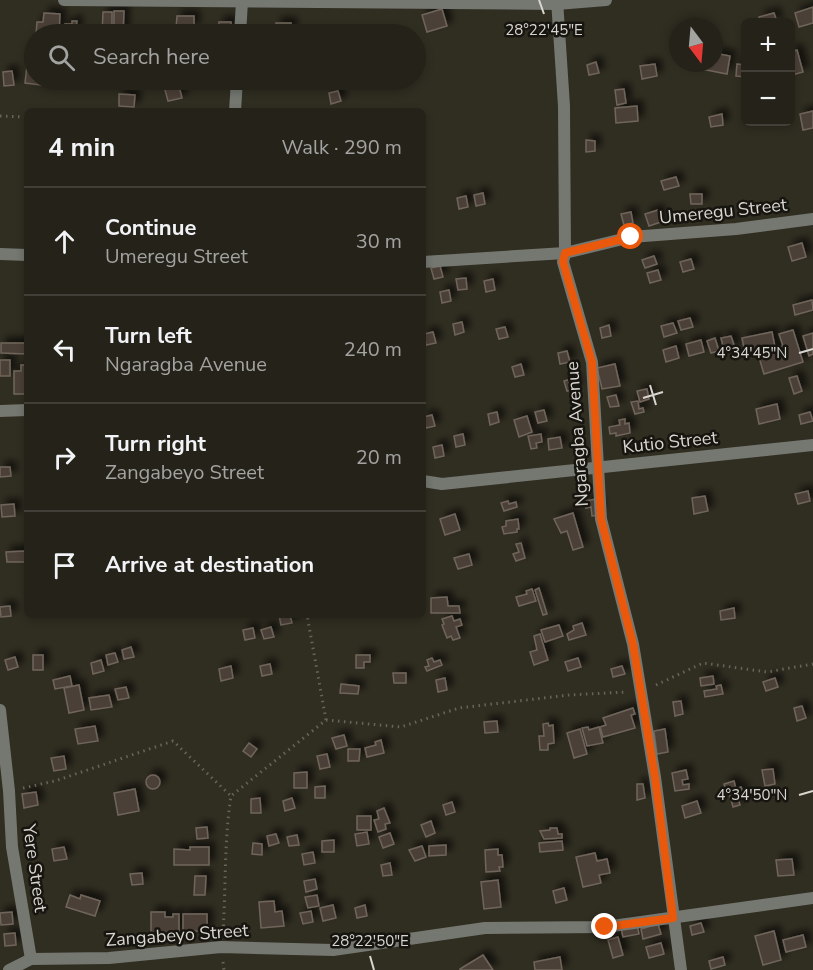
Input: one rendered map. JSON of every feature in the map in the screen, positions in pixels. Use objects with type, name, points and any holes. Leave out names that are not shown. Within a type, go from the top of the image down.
[{"type":"street","points":[[64,0],[242,2],[606,0]]},
{"type":"street","points":[[241,24],[242,2]]},
{"type":"street","name":"Ngaragba Avenue","points":[[557,2],[564,106],[565,253],[563,262],[592,362],[601,519],[633,644],[655,777],[681,970]]},
{"type":"street","points":[[234,108],[236,90]]},
{"type":"street","name":"Umeregu Street","points":[[426,262],[565,253],[631,237],[736,229],[813,219]]},
{"type":"street","points":[[0,254],[24,255]]},
{"type":"street","points":[[0,411],[24,410]]},
{"type":"street","name":"Kutio Street","points":[[426,482],[442,484],[813,445]]},
{"type":"street","name":"Yere Street","points":[[0,710],[9,791],[12,847],[31,959]]},
{"type":"street","name":"Zangabeyo Street","points":[[9,970],[31,959],[110,958],[221,947],[333,950],[486,928],[605,927],[813,898]]},
{"type":"path","points":[[0,116],[24,117]]},
{"type":"path","points":[[308,618],[326,720]]},
{"type":"path","points":[[224,970],[221,947],[227,822],[231,796],[326,720],[401,728],[459,708],[569,695],[640,692],[703,663],[767,672],[813,664]]},
{"type":"path","points":[[9,791],[55,781],[173,741],[231,796]]},
{"type":"building","points":[[813,7],[813,23],[799,27],[795,13]]},
{"type":"building","points":[[442,9],[447,26],[427,32],[422,15]]},
{"type":"building","points":[[114,11],[124,11],[123,24],[114,24]]},
{"type":"building","points":[[103,12],[112,12],[112,24],[102,24]]},
{"type":"building","points":[[44,13],[60,14],[60,24],[37,24],[37,22],[43,22]]},
{"type":"building","points":[[774,13],[776,18],[759,18]]},
{"type":"building","points":[[177,16],[194,16],[194,24],[176,24]]},
{"type":"building","points":[[219,22],[231,22],[231,24],[219,24]]},
{"type":"building","points":[[797,50],[803,72],[795,74],[795,72],[795,51]]},
{"type":"building","points":[[723,55],[730,56],[727,74],[717,72],[723,72]]},
{"type":"building","points":[[596,62],[599,73],[589,75],[587,65]]},
{"type":"building","points":[[655,64],[657,76],[642,79],[640,66]]},
{"type":"building","points":[[737,64],[741,64],[741,76],[736,76]]},
{"type":"building","points":[[12,71],[14,85],[4,86],[3,72]]},
{"type":"building","points":[[624,89],[626,103],[617,105],[615,90]]},
{"type":"building","points":[[165,90],[180,90],[182,98],[168,101]]},
{"type":"building","points":[[338,91],[341,101],[331,104],[329,93]]},
{"type":"building","points":[[119,94],[135,95],[134,107],[119,106]]},
{"type":"building","points":[[637,106],[638,121],[616,123],[615,108]]},
{"type":"building","points":[[813,111],[813,128],[803,130],[800,114]]},
{"type":"building","points":[[722,114],[723,125],[711,127],[709,117]]},
{"type":"building","points":[[586,140],[595,141],[595,151],[586,152]]},
{"type":"building","points":[[676,177],[679,186],[664,190],[661,181]]},
{"type":"building","points":[[483,193],[485,204],[476,206],[474,195]]},
{"type":"building","points":[[690,194],[702,194],[702,204],[691,204]]},
{"type":"building","points":[[466,196],[468,207],[459,209],[457,198]]},
{"type":"building","points":[[658,210],[661,222],[649,226],[645,214]]},
{"type":"building","points":[[631,212],[633,223],[624,225],[621,214]]},
{"type":"building","points":[[802,243],[806,257],[792,261],[788,247]]},
{"type":"building","points":[[654,256],[657,264],[645,268],[642,260]]},
{"type":"building","points":[[691,259],[694,269],[683,272],[680,262]]},
{"type":"building","points":[[440,266],[443,277],[434,279],[431,268]]},
{"type":"building","points":[[658,270],[661,280],[650,283],[647,273]]},
{"type":"building","points":[[466,278],[467,289],[458,290],[456,279]]},
{"type":"building","points":[[493,279],[495,290],[486,292],[484,281]]},
{"type":"building","points":[[449,290],[451,301],[442,303],[440,292]]},
{"type":"building","points":[[812,300],[813,310],[795,315],[793,305]]},
{"type":"building","points":[[690,318],[693,327],[681,330],[678,321]]},
{"type":"building","points":[[462,322],[464,332],[455,335],[453,324]]},
{"type":"building","points":[[673,323],[677,333],[664,337],[661,326]]},
{"type":"building","points":[[609,325],[611,336],[602,338],[600,328]]},
{"type":"building","points":[[505,327],[508,337],[499,339],[496,329]]},
{"type":"building","points":[[793,330],[803,362],[764,374],[758,354],[783,346],[779,334]]},
{"type":"building","points":[[433,332],[436,343],[426,345],[426,334]]},
{"type":"building","points":[[772,332],[775,347],[745,353],[742,338]]},
{"type":"building","points":[[813,333],[813,354],[809,356],[803,336]]},
{"type":"building","points":[[731,336],[735,348],[724,350],[721,338]]},
{"type":"building","points":[[715,338],[719,351],[711,353],[707,341]]},
{"type":"building","points":[[701,340],[704,352],[689,356],[686,344]]},
{"type":"building","points":[[1,343],[24,343],[24,354],[1,353]]},
{"type":"building","points":[[676,346],[679,358],[666,362],[663,350]]},
{"type":"building","points":[[567,351],[570,362],[560,364],[558,353]]},
{"type":"building","points":[[0,360],[10,360],[10,376],[0,376]]},
{"type":"building","points":[[521,364],[524,375],[515,377],[512,367]]},
{"type":"building","points":[[615,364],[620,386],[602,389],[597,368]]},
{"type":"building","points":[[21,365],[24,365],[24,394],[14,394],[14,371],[21,371]]},
{"type":"building","points":[[797,376],[802,391],[794,394],[789,378]]},
{"type":"building","points":[[574,378],[576,389],[567,391],[564,381]]},
{"type":"building","points":[[647,389],[649,399],[640,402],[637,391]]},
{"type":"building","points":[[616,395],[619,406],[610,407],[607,397]]},
{"type":"building","points":[[638,401],[639,409],[643,408],[644,412],[635,414],[631,402]]},
{"type":"building","points":[[777,404],[780,419],[759,424],[756,409]]},
{"type":"building","points":[[544,410],[547,421],[538,423],[535,412]]},
{"type":"building","points":[[497,412],[499,422],[490,425],[488,414]]},
{"type":"building","points":[[810,412],[813,421],[801,424],[799,415]]},
{"type":"building","points":[[432,415],[435,426],[426,428],[426,416]]},
{"type":"building","points":[[527,416],[532,432],[519,437],[514,420]]},
{"type":"building","points":[[625,419],[625,424],[629,423],[630,433],[616,436],[616,433],[610,434],[609,427],[620,425],[619,420]]},
{"type":"building","points":[[463,434],[465,445],[456,447],[454,436]]},
{"type":"building","points":[[541,434],[542,442],[536,443],[537,448],[531,449],[528,436]]},
{"type":"building","points":[[560,437],[562,448],[549,450],[548,439]]},
{"type":"building","points":[[442,445],[444,456],[435,458],[433,447]]},
{"type":"building","points":[[0,467],[10,467],[11,476],[0,477]]},
{"type":"building","points":[[808,491],[810,501],[798,504],[795,494]]},
{"type":"building","points":[[705,496],[708,511],[694,514],[692,498]]},
{"type":"building","points":[[596,499],[599,515],[592,516],[591,507],[586,508],[585,501]]},
{"type":"building","points":[[508,501],[509,504],[516,502],[517,507],[504,511],[501,503]]},
{"type":"building","points":[[14,504],[15,516],[2,517],[1,505]]},
{"type":"building","points":[[573,513],[583,547],[573,550],[567,531],[561,533],[554,519]]},
{"type":"building","points":[[455,514],[460,530],[445,535],[440,519]]},
{"type":"building","points":[[518,519],[517,532],[504,534],[502,527],[506,526],[506,521]]},
{"type":"building","points":[[521,543],[525,558],[516,561],[513,554],[519,552],[516,544]]},
{"type":"building","points":[[24,551],[24,562],[7,562],[6,552]]},
{"type":"building","points":[[469,554],[472,565],[458,569],[454,558]]},
{"type":"building","points":[[539,588],[547,614],[543,615],[535,590]]},
{"type":"building","points":[[532,589],[536,601],[519,606],[516,597],[527,594],[526,591]]},
{"type":"building","points":[[447,597],[448,606],[459,606],[460,613],[431,613],[431,598]]},
{"type":"building","points":[[10,606],[11,616],[1,617],[0,607]]},
{"type":"building","points":[[734,608],[735,618],[721,620],[720,611]]},
{"type":"building","points":[[452,616],[454,621],[460,619],[462,625],[456,627],[460,638],[453,640],[451,636],[447,638],[442,625],[444,624],[442,619]]},
{"type":"building","points":[[280,618],[291,618],[292,623],[281,625]]},
{"type":"building","points":[[582,623],[586,635],[569,640],[567,634],[574,630],[573,626]]},
{"type":"building","points":[[559,625],[563,636],[545,642],[541,630]]},
{"type":"building","points":[[271,627],[274,637],[264,639],[261,630]]},
{"type":"building","points":[[253,628],[255,638],[245,640],[243,630]]},
{"type":"building","points":[[540,634],[548,660],[534,665],[530,652],[537,650],[534,636]]},
{"type":"building","points":[[131,647],[134,657],[124,659],[122,650]]},
{"type":"building","points":[[115,653],[118,662],[108,665],[106,655]]},
{"type":"building","points":[[33,655],[43,655],[43,670],[33,670]]},
{"type":"building","points":[[356,655],[370,655],[370,662],[364,662],[364,668],[356,668]]},
{"type":"building","points":[[15,657],[18,667],[8,670],[5,660]]},
{"type":"building","points":[[432,658],[434,662],[440,660],[442,665],[427,671],[425,667],[429,666],[427,660]]},
{"type":"building","points":[[578,658],[581,667],[568,671],[565,662]]},
{"type":"building","points":[[101,660],[104,671],[93,674],[91,663]]},
{"type":"building","points":[[270,664],[272,674],[262,676],[260,666]]},
{"type":"building","points":[[231,666],[233,678],[221,681],[219,669]]},
{"type":"building","points":[[622,666],[625,674],[613,677],[611,669]]},
{"type":"building","points":[[393,673],[406,673],[406,683],[394,683]]},
{"type":"building","points":[[70,676],[72,686],[55,689],[53,680]]},
{"type":"building","points":[[713,676],[714,684],[701,686],[700,678]]},
{"type":"building","points":[[445,678],[447,690],[438,692],[436,680]]},
{"type":"building","points":[[775,678],[778,687],[766,691],[763,682]]},
{"type":"building","points":[[341,684],[359,686],[358,694],[340,693]]},
{"type":"building","points":[[79,685],[84,710],[69,713],[64,688]]},
{"type":"building","points":[[721,685],[723,694],[705,697],[704,691],[717,689],[716,686]]},
{"type":"building","points":[[126,687],[129,698],[118,700],[115,689]]},
{"type":"building","points":[[109,695],[112,707],[91,710],[89,698]]},
{"type":"building","points":[[681,701],[683,714],[675,716],[673,702]]},
{"type":"building","points":[[802,706],[806,718],[797,721],[794,708]]},
{"type":"building","points":[[633,708],[635,714],[631,715],[635,728],[603,737],[600,727],[606,725],[603,718]]},
{"type":"building","points":[[497,721],[498,732],[485,733],[484,722]]},
{"type":"building","points":[[548,723],[549,726],[553,725],[554,743],[548,744],[548,750],[540,750],[539,736],[544,736],[543,724]]},
{"type":"building","points":[[95,726],[98,741],[78,744],[75,729]]},
{"type":"building","points":[[588,727],[589,730],[599,727],[603,743],[587,746],[582,728]]},
{"type":"building","points":[[580,729],[587,754],[574,758],[567,733]]},
{"type":"building","points":[[665,729],[668,752],[657,754],[654,731]]},
{"type":"building","points":[[344,735],[347,746],[336,749],[332,738]]},
{"type":"building","points":[[381,740],[384,753],[367,757],[365,748],[376,745],[375,742]]},
{"type":"building","points":[[249,743],[257,749],[251,757],[243,751]]},
{"type":"building","points":[[348,749],[360,749],[359,761],[348,761]]},
{"type":"building","points":[[327,754],[330,767],[320,769],[317,756]]},
{"type":"building","points":[[64,756],[66,769],[54,771],[51,758]]},
{"type":"building","points":[[773,769],[775,784],[765,786],[762,770]]},
{"type":"building","points":[[686,770],[688,779],[682,780],[683,785],[689,784],[689,789],[675,791],[672,773]]},
{"type":"building","points":[[307,772],[307,788],[294,788],[294,773]]},
{"type":"building","points":[[150,775],[156,775],[160,782],[156,789],[150,789],[146,785],[146,779]]},
{"type":"building","points":[[734,781],[736,789],[741,787],[743,793],[737,794],[740,805],[733,807],[724,784]]},
{"type":"building","points":[[637,784],[643,784],[645,798],[637,800]]},
{"type":"building","points":[[325,786],[325,798],[315,798],[315,787]]},
{"type":"building","points":[[135,789],[139,811],[118,815],[114,793]]},
{"type":"building","points":[[36,792],[38,805],[24,808],[22,794]]},
{"type":"building","points":[[260,798],[261,813],[251,813],[251,799]]},
{"type":"building","points":[[292,798],[295,808],[285,811],[283,801]]},
{"type":"building","points":[[697,801],[701,813],[685,818],[682,806]]},
{"type":"building","points":[[452,802],[455,812],[446,815],[443,805]]},
{"type":"building","points":[[384,808],[390,823],[385,824],[386,829],[378,832],[374,820],[379,819],[377,811]]},
{"type":"building","points":[[357,816],[371,816],[371,830],[357,830]]},
{"type":"building","points":[[431,821],[435,833],[426,837],[421,825]]},
{"type":"building","points":[[207,827],[208,838],[197,839],[196,828]]},
{"type":"building","points":[[550,828],[557,828],[562,838],[544,839],[540,831],[550,830]]},
{"type":"building","points":[[367,832],[369,844],[357,846],[355,834]]},
{"type":"building","points":[[390,833],[394,844],[383,848],[379,837]]},
{"type":"building","points":[[276,834],[279,843],[269,846],[267,836]]},
{"type":"building","points":[[297,835],[299,845],[289,846],[287,837]]},
{"type":"building","points":[[334,840],[334,852],[322,852],[322,841]]},
{"type":"building","points":[[562,841],[563,850],[540,852],[539,843]]},
{"type":"building","points":[[253,843],[262,844],[262,855],[252,854]]},
{"type":"building","points":[[446,845],[446,855],[429,856],[429,846]]},
{"type":"building","points":[[422,846],[426,857],[415,861],[409,850]]},
{"type":"building","points":[[64,847],[67,859],[54,861],[52,849]]},
{"type":"building","points":[[190,847],[209,847],[209,865],[174,865],[174,849],[190,850]]},
{"type":"building","points":[[498,849],[498,855],[502,855],[503,867],[499,867],[500,871],[486,872],[485,850]]},
{"type":"building","points":[[313,852],[315,863],[304,865],[302,854]]},
{"type":"building","points":[[595,853],[597,861],[607,859],[610,873],[599,875],[601,883],[583,887],[576,857]]},
{"type":"building","points":[[792,859],[794,875],[778,876],[776,860]]},
{"type":"building","points":[[390,863],[392,875],[383,876],[381,865]]},
{"type":"building","points":[[142,873],[143,884],[132,885],[130,874]]},
{"type":"building","points":[[195,876],[206,876],[205,895],[194,895]]},
{"type":"building","points":[[315,879],[317,889],[306,892],[304,881]]},
{"type":"building","points":[[498,880],[501,907],[484,909],[481,882]]},
{"type":"building","points":[[564,888],[567,900],[556,903],[553,891]]},
{"type":"building","points":[[70,895],[80,899],[81,895],[100,901],[95,916],[66,907]]},
{"type":"building","points":[[317,895],[319,906],[308,908],[305,897]]},
{"type":"building","points":[[274,901],[275,912],[282,911],[284,926],[261,928],[259,902]]},
{"type":"building","points":[[333,905],[336,918],[323,921],[320,908]]},
{"type":"building","points":[[365,905],[367,916],[357,918],[355,908]]},
{"type":"building","points":[[311,911],[313,922],[303,924],[300,913]]},
{"type":"building","points":[[12,912],[13,924],[1,925],[0,913]]},
{"type":"building","points":[[151,912],[165,912],[165,917],[179,914],[179,935],[151,935]]},
{"type":"building","points":[[183,914],[207,914],[207,931],[183,931]]},
{"type":"building","points":[[701,923],[704,932],[692,935],[690,926]]},
{"type":"building","points":[[637,924],[639,934],[623,937],[621,928]]},
{"type":"building","points":[[658,924],[661,934],[643,939],[641,929]]},
{"type":"building","points":[[774,931],[781,960],[763,965],[755,936]]},
{"type":"building","points":[[15,933],[16,945],[5,946],[4,934]]},
{"type":"building","points":[[803,935],[806,947],[786,952],[783,940]]},
{"type":"building","points":[[618,937],[623,955],[613,958],[608,940]]},
{"type":"building","points":[[661,943],[664,954],[649,958],[646,947]]},
{"type":"building","points":[[483,955],[493,970],[460,970],[460,969]]},
{"type":"building","points":[[560,957],[562,970],[535,970],[534,962]]},
{"type":"building","points":[[723,957],[725,965],[711,969],[709,961]]},
{"type":"route","points":[[605,927],[673,918],[655,777],[633,644],[601,519],[592,362],[563,262],[565,253],[631,237]]}]
